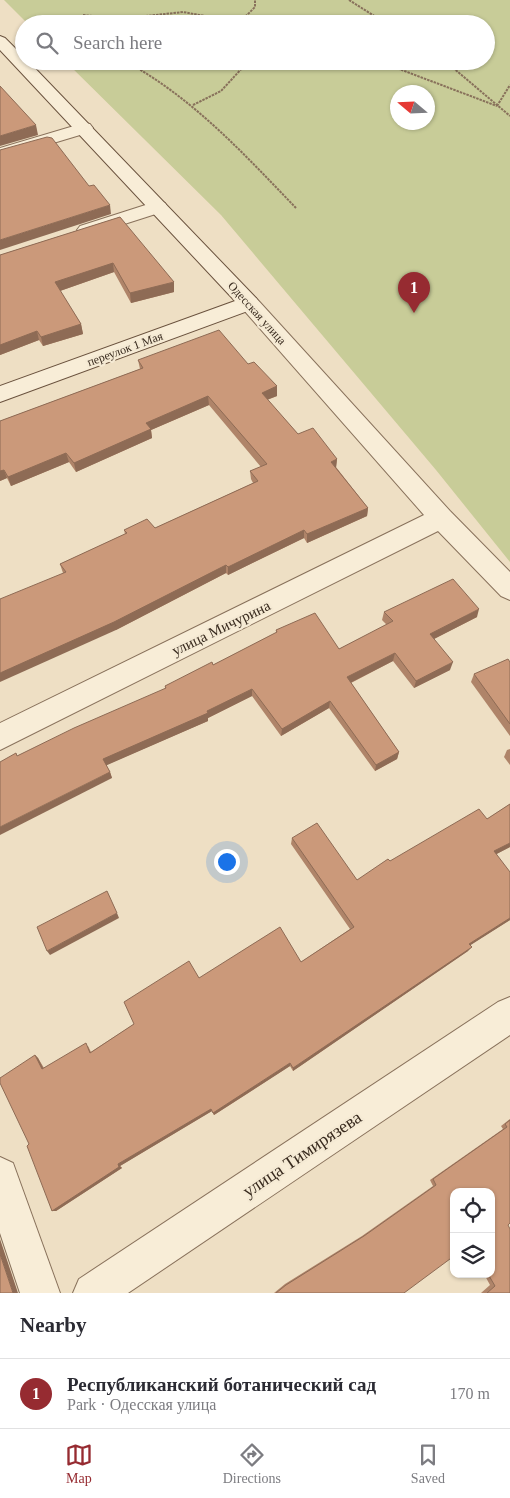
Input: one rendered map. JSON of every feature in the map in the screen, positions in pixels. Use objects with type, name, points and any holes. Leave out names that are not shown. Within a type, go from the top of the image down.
[{"type":"street","name":"Одесская улица","points":[[0,41],[8,61]]},
{"type":"street","name":"Одесская улица","points":[[18,70],[84,128],[249,303],[441,518],[510,589]]},
{"type":"street","points":[[0,154],[84,128]]},
{"type":"street","points":[[65,237],[158,208]]},
{"type":"street","name":"переулок 1 Мая","points":[[0,394],[249,303]]},
{"type":"street","name":"улица Мичурина","points":[[0,737],[441,518]]},
{"type":"street","name":"улица Тимирязева","points":[[93,1293],[510,1014]]},
{"type":"street","points":[[0,1176],[40,1293]]},
{"type":"path","points":[[245,15],[254,7],[255,0]]},
{"type":"path","points":[[349,0],[373,15]]},
{"type":"path","points":[[155,15],[183,12],[200,15]]},
{"type":"path","points":[[142,70],[192,105],[296,208]]},
{"type":"path","points":[[192,105],[221,91],[240,70]]},
{"type":"path","points":[[402,70],[497,106]]},
{"type":"path","points":[[456,70],[510,116]]},
{"type":"path","points":[[497,106],[510,85]]},
{"type":"green space","points":[[4,0],[510,0],[510,562],[436,470],[221,215],[74,70],[495,70],[495,15],[19,15]]},
{"type":"building","points":[[0,86],[36,125],[0,136]]},
{"type":"building","points":[[47,137],[52,138],[89,186],[94,185],[110,205],[0,240],[0,150]]},
{"type":"building","points":[[120,217],[174,282],[130,293],[113,263],[55,282],[81,324],[41,337],[37,331],[0,345],[0,255]]},
{"type":"building","points":[[219,330],[248,364],[254,362],[277,386],[262,393],[298,434],[313,428],[337,459],[331,462],[368,508],[307,534],[304,530],[228,567],[226,565],[114,622],[0,673],[0,599],[66,572],[60,564],[127,533],[124,530],[147,519],[155,528],[258,481],[250,471],[267,464],[208,396],[146,423],[151,429],[74,463],[66,453],[8,477],[4,470],[0,471],[0,421],[143,368],[138,360]]},
{"type":"building","points":[[453,579],[479,609],[430,634],[453,662],[416,681],[395,653],[347,677],[399,752],[376,765],[330,701],[282,729],[252,689],[207,711],[208,713],[103,759],[110,772],[0,827],[0,762],[16,753],[17,756],[74,728],[166,688],[165,686],[212,662],[213,665],[277,632],[276,630],[315,613],[339,649],[393,621],[384,612]]},
{"type":"building","points":[[508,659],[510,662],[510,724],[474,674]]},
{"type":"building","points":[[510,804],[510,843],[494,851],[510,872],[510,918],[469,944],[472,947],[293,1068],[290,1063],[213,1113],[211,1109],[118,1164],[119,1167],[52,1211],[27,1146],[29,1144],[0,1083],[0,1078],[35,1055],[42,1069],[86,1043],[90,1053],[134,1024],[124,1002],[189,961],[199,978],[280,927],[301,962],[354,927],[292,838],[317,823],[357,880],[388,859],[390,861],[479,809],[487,819]]},
{"type":"building","points":[[107,891],[117,913],[47,951],[37,927]]},
{"type":"building","points":[[510,1120],[510,1223],[508,1225],[510,1229],[510,1293],[487,1293],[495,1286],[490,1278],[495,1278],[495,1188],[450,1188],[450,1259],[404,1293],[276,1293],[364,1236],[436,1185],[433,1179],[507,1127],[505,1124]]},
{"type":"building","points":[[0,1254],[13,1293],[0,1293]]},
{"type":"place","name":"Республиканский ботанический сад","points":[[414,313]]}]
